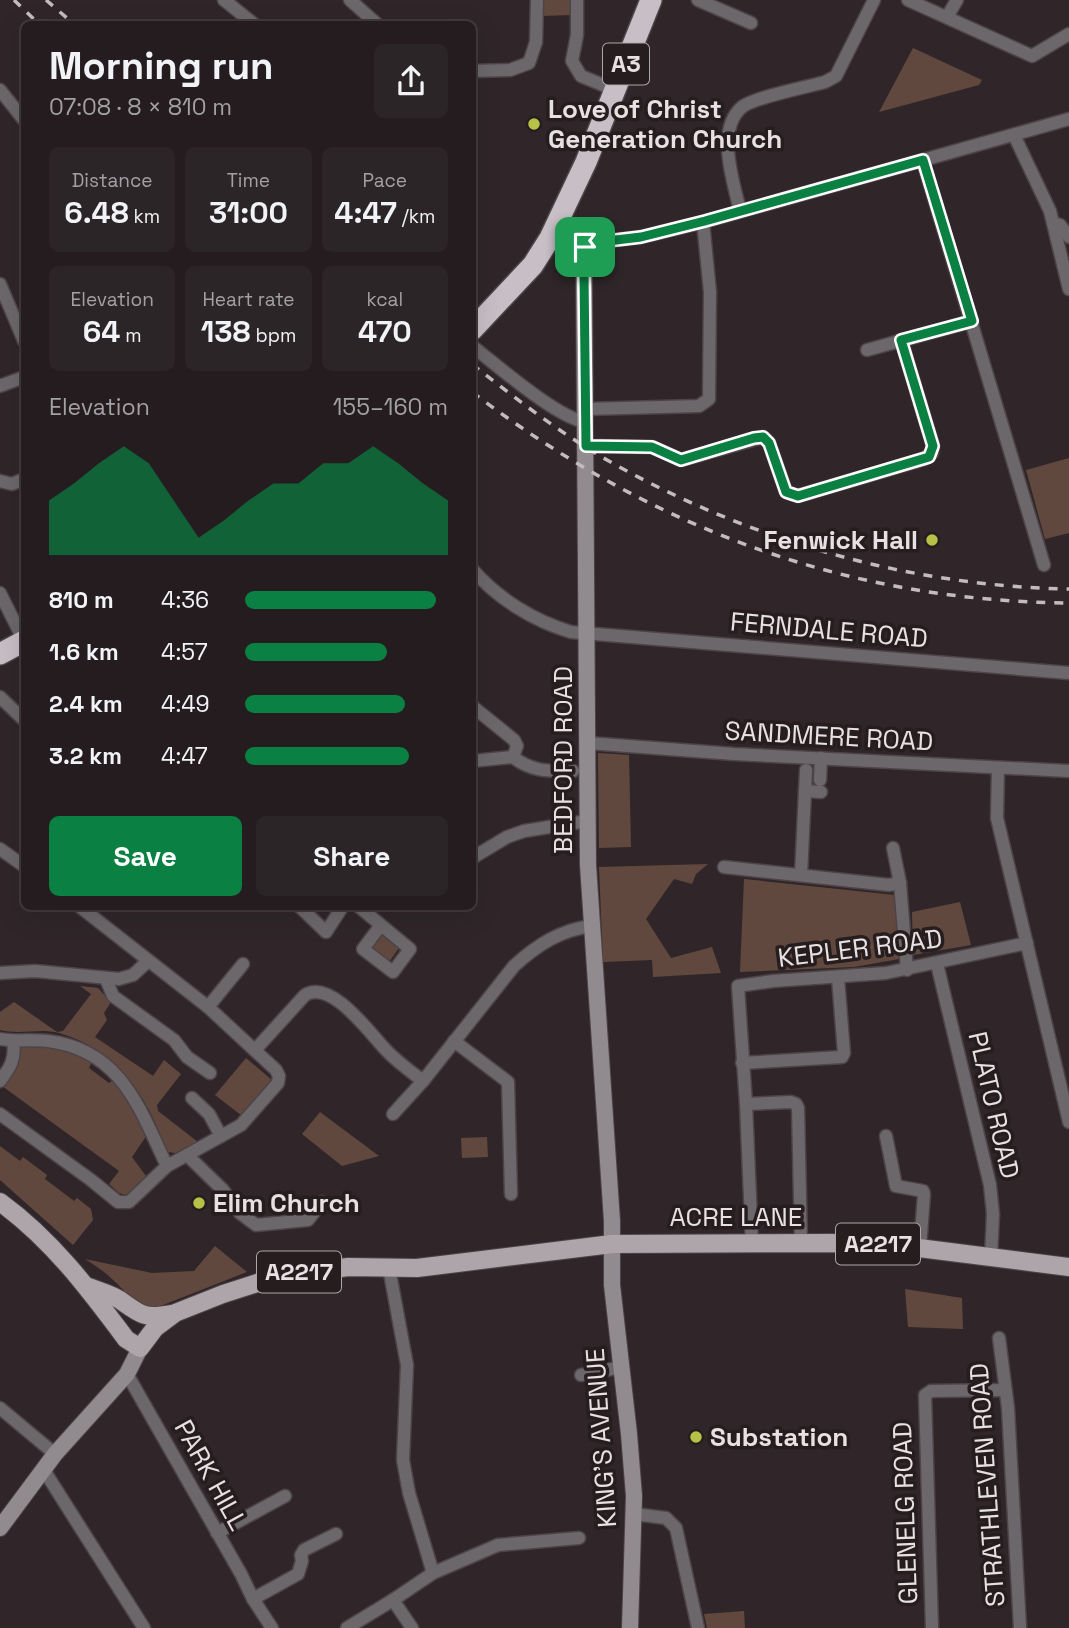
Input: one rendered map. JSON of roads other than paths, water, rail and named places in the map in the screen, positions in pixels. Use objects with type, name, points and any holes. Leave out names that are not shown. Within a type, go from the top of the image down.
[{"type":"highway","name":"A3","points":[[476,326],[533,265],[553,232],[571,197],[651,0]]},
{"type":"highway","points":[[0,654],[21,643]]},
{"type":"main road","points":[[553,232],[575,237],[585,247]]},
{"type":"main road","points":[[553,232],[576,254],[584,275]]},
{"type":"main road","name":"BEDFORD ROAD","points":[[585,247],[588,253],[588,265],[584,275],[586,633],[601,744],[587,821],[612,1244]]},
{"type":"main road","points":[[0,1202],[60,1253],[126,1339],[140,1348],[127,1374],[55,1454],[0,1528]]},
{"type":"main road","name":"ACRE LANE","points":[[612,1244],[863,1243],[1069,1267]]},
{"type":"main road","name":"A2217","points":[[140,1348],[155,1328],[175,1313],[257,1282],[296,1272],[348,1267],[417,1268],[612,1244]]},
{"type":"main road","name":"KING'S AVENUE","points":[[612,1244],[612,1285],[622,1367],[634,1514],[630,1628]]},
{"type":"main road","points":[[86,1286],[119,1300],[138,1314],[152,1318],[175,1313]]},
{"type":"street","points":[[224,0],[250,21]]},
{"type":"street","points":[[476,71],[503,71],[529,63],[536,42],[537,0]]},
{"type":"street","points":[[577,0],[577,35],[572,61],[581,76],[615,90]]},
{"type":"street","points":[[698,0],[751,23]]},
{"type":"street","points":[[740,211],[727,150],[730,129],[737,113],[751,102],[825,82],[836,76],[874,0]]},
{"type":"street","points":[[908,0],[1032,55],[1069,34]]},
{"type":"street","points":[[947,18],[957,0]]},
{"type":"street","points":[[352,1],[374,21]]},
{"type":"street","points":[[0,90],[21,116]]},
{"type":"street","points":[[585,247],[703,222],[1069,119]]},
{"type":"street","points":[[1014,135],[1043,194],[1066,264],[1069,289]]},
{"type":"street","points":[[923,160],[1044,565]]},
{"type":"street","points":[[476,349],[575,420],[586,416],[699,406],[709,400],[710,292],[703,222]]},
{"type":"street","points":[[1053,223],[1060,225],[1069,237]]},
{"type":"street","points":[[0,284],[21,334]]},
{"type":"street","points":[[867,349],[972,321]]},
{"type":"street","points":[[586,446],[652,447],[681,460],[763,437],[769,443],[786,492],[798,496],[923,459],[932,453],[933,446],[901,340]]},
{"type":"street","points":[[0,386],[21,378]]},
{"type":"street","points":[[0,481],[12,484],[21,481]]},
{"type":"street","name":"FERNDALE ROAD","points":[[476,573],[502,596],[539,621],[572,632],[1069,673]]},
{"type":"street","points":[[0,593],[21,635]]},
{"type":"street","points":[[0,696],[21,717]]},
{"type":"street","points":[[476,709],[514,740],[517,746],[513,757]]},
{"type":"street","name":"SANDMERE ROAD","points":[[601,744],[1069,771]]},
{"type":"street","points":[[476,761],[513,757],[536,770],[573,771]]},
{"type":"street","points":[[805,791],[821,786],[821,758]]},
{"type":"street","points":[[998,768],[997,818],[1069,1122]]},
{"type":"street","points":[[800,874],[806,770]]},
{"type":"street","points":[[476,856],[507,837],[524,831],[587,821]]},
{"type":"street","points":[[893,848],[900,883],[907,970]]},
{"type":"street","points":[[0,849],[21,864]]},
{"type":"street","points":[[724,867],[889,885],[900,883]]},
{"type":"street","points":[[0,1114],[118,1202],[129,1202],[167,1166],[241,1125],[278,1083],[276,1069],[208,1007],[84,910]]},
{"type":"street","points":[[303,910],[326,932],[340,910]]},
{"type":"street","points":[[363,910],[380,925]]},
{"type":"street","points":[[393,1114],[423,1081],[514,966],[528,953],[560,934],[592,926]]},
{"type":"street","name":"KEPLER ROAD","points":[[742,1063],[738,986],[907,970],[1027,943]]},
{"type":"street","points":[[0,974],[35,971],[119,979],[133,975],[148,961]]},
{"type":"street","points":[[208,1007],[243,964]]},
{"type":"street","name":"PLATO ROAD","points":[[937,964],[990,1185],[993,1214],[991,1258]]},
{"type":"street","points":[[752,1244],[742,1063],[842,1056],[844,1053],[838,978]]},
{"type":"street","points":[[106,979],[113,996],[174,1040],[187,1057],[210,1073]]},
{"type":"street","points":[[255,1050],[305,995],[311,991],[322,992],[333,997],[362,1022],[386,1051],[423,1081]]},
{"type":"street","points":[[0,1081],[12,1065],[15,1052],[7,1040]]},
{"type":"street","points":[[7,1040],[65,1044],[110,1069],[123,1080],[133,1094],[167,1166]]},
{"type":"street","points":[[454,1041],[508,1082],[511,1194]]},
{"type":"street","points":[[192,1098],[209,1114],[221,1136]]},
{"type":"street","points":[[746,1104],[791,1102],[798,1108],[801,1243]]},
{"type":"street","points":[[886,1136],[896,1186],[923,1191],[925,1194],[920,1248]]},
{"type":"street","points":[[187,1155],[223,1190],[240,1213],[256,1225],[307,1220],[322,1202]]},
{"type":"street","points":[[389,1268],[407,1365],[403,1460],[409,1493],[433,1573]]},
{"type":"street","name":"STRATHLEVEN ROAD","points":[[999,1338],[1008,1408],[1020,1628]]},
{"type":"street","points":[[581,1375],[622,1367]]},
{"type":"street","name":"PARK HILL","points":[[127,1374],[253,1599],[272,1628]]},
{"type":"street","name":"GLENELG ROAD","points":[[932,1628],[925,1395],[931,1391],[1005,1390]]},
{"type":"street","points":[[0,1408],[55,1454]]},
{"type":"street","points":[[42,1471],[83,1529],[144,1628]]},
{"type":"street","points":[[217,1533],[285,1496]]},
{"type":"street","points":[[634,1514],[666,1518],[677,1528],[698,1628]]},
{"type":"street","points":[[253,1599],[298,1574],[302,1561],[300,1555],[304,1550],[336,1534]]},
{"type":"street","points":[[347,1628],[433,1573],[498,1545],[579,1538]]},
{"type":"street","points":[[393,1601],[412,1628]]},
{"type":"railway","points":[[14,0],[36,21]]},
{"type":"railway","points":[[46,0],[70,21]]},
{"type":"railway","points":[[476,367],[589,450],[661,488],[772,535],[889,568],[948,579],[1069,589]]},
{"type":"railway","points":[[476,395],[540,440],[609,482],[680,518],[753,547],[829,571],[906,588],[986,599],[1069,603]]},
{"type":"place","name":"Love of Christ Generation Church","points":[[534,124]]},
{"type":"place","name":"Fenwick Hall","points":[[932,540]]},
{"type":"place","name":"Elim Church","points":[[199,1203]]},
{"type":"place","name":"Substation","points":[[696,1437]]}]
